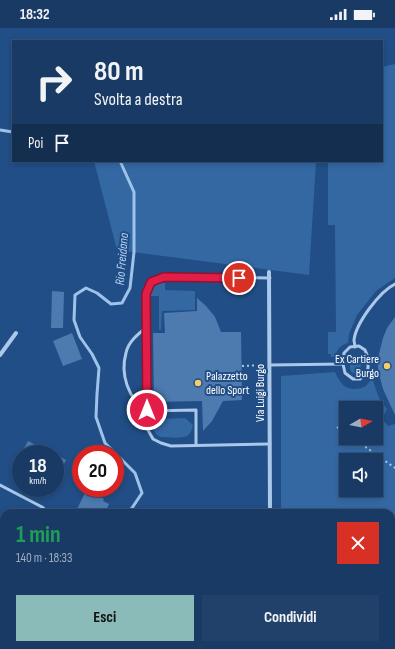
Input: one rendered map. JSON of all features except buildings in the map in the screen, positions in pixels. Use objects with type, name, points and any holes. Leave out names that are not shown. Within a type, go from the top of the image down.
[{"type":"street","name":"Via Luigi Burgo","points":[[270,272],[270,509]]},
{"type":"street","points":[[0,355],[16,333]]},
{"type":"lane","points":[[270,278],[164,277],[151,282],[146,294],[147,410],[148,430],[153,439],[171,446],[270,444]]},
{"type":"lane","points":[[355,347],[354,340],[357,329],[365,315],[378,298],[395,284]]},
{"type":"lane","points":[[147,327],[134,338],[126,352],[124,368],[126,383],[133,399],[142,408],[147,410],[196,410],[196,445]]},
{"type":"lane","points":[[358,346],[365,350],[368,358],[368,368],[366,374],[360,379],[354,380],[345,373],[343,364],[344,353],[350,347],[358,346]]},
{"type":"lane","points":[[270,365],[343,364]]},
{"type":"lane","points":[[0,485],[44,509]]},
{"type":"path","points":[[242,366],[270,365]]},
{"type":"path","points":[[363,445],[395,468]]},
{"type":"shaded area","points":[[395,64],[395,278],[376,291],[357,315],[349,334],[348,343],[339,348],[335,357],[331,357],[331,354],[328,354],[328,332],[336,332],[335,225],[328,225],[328,162],[383,162],[383,67]]},
{"type":"shaded area","points":[[94,162],[316,162],[309,275],[117,250]]},
{"type":"shaded area","points":[[165,283],[165,290],[195,291],[195,310],[162,311],[161,330],[159,330],[159,296],[150,296],[156,285]]},
{"type":"shaded area","points":[[355,356],[359,358],[361,365],[359,371],[355,374],[351,372],[350,366],[351,359]]},
{"type":"shaded area","points":[[335,372],[344,386],[355,389],[366,386],[372,378],[381,401],[339,401],[339,445],[383,445],[383,420],[388,426],[395,424],[395,509],[281,509],[281,376]]},
{"type":"shaded area","points":[[383,404],[387,409],[383,417]]},
{"type":"shaded area","points":[[185,418],[193,425],[190,433],[185,437],[161,437],[155,432],[154,424],[160,419]]},
{"type":"waterway","name":"Rio Freidano","points":[[0,130],[12,132]]},
{"type":"waterway","name":"Rio Freidano","points":[[120,162],[134,192],[134,252],[130,288],[122,303],[111,304],[97,293],[86,288],[75,295],[74,320],[80,337],[92,354],[99,368],[96,417],[105,443],[135,473],[142,493],[131,509]]},
{"type":"place","name":"Ex Cartiere Burgo","points":[[387,366]]},
{"type":"place","name":"Palazzetto dello Sport","points":[[198,383]]},
{"type":"route","points":[[147,410],[146,294],[151,282],[164,277],[239,278]]}]
